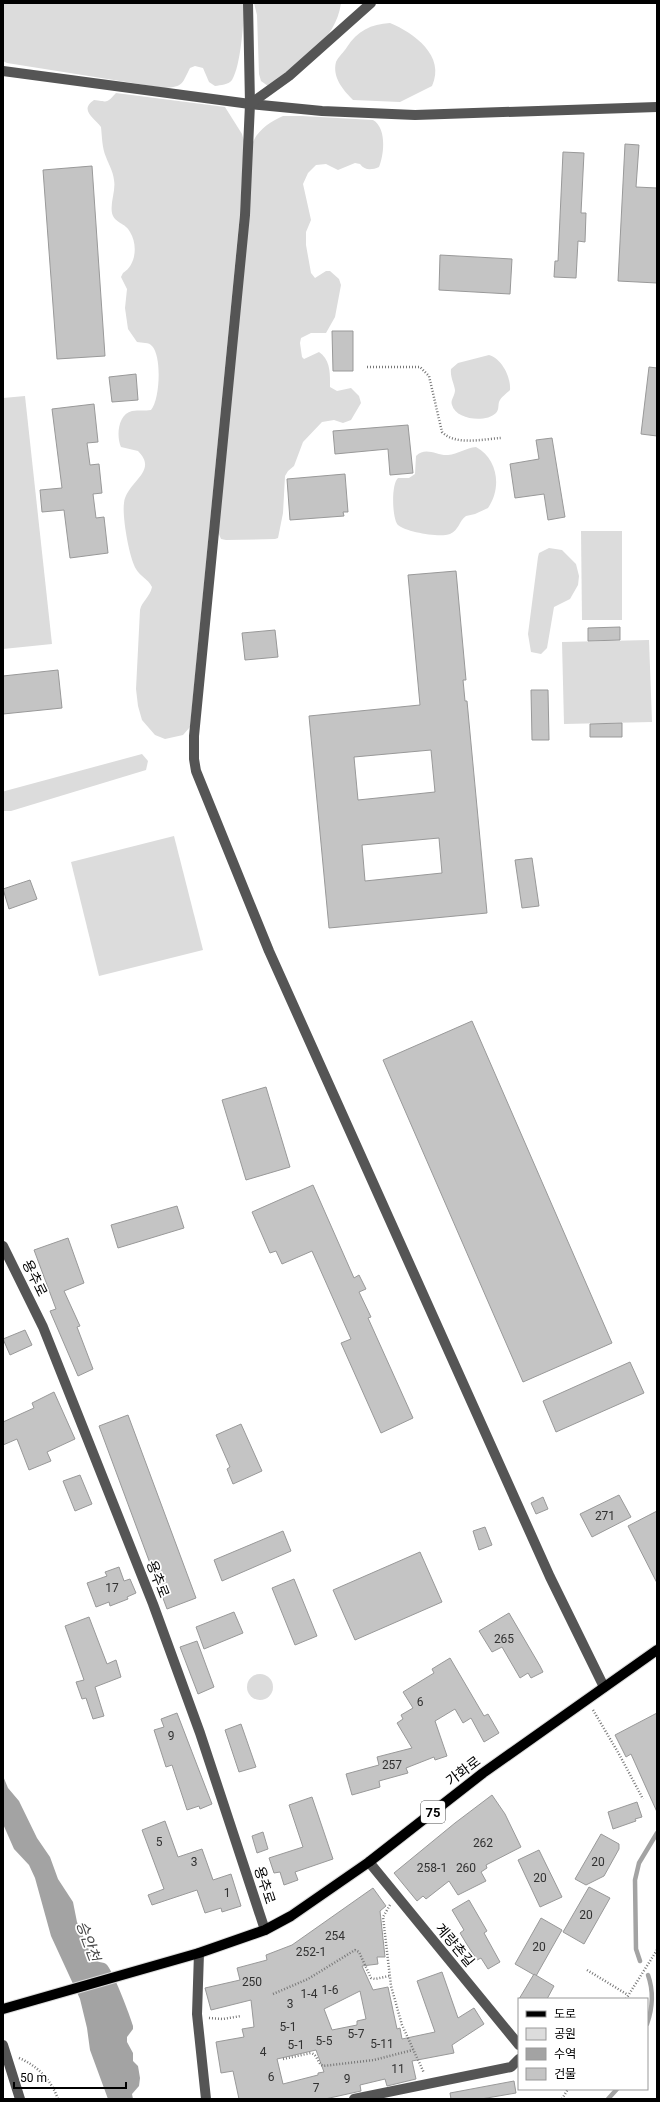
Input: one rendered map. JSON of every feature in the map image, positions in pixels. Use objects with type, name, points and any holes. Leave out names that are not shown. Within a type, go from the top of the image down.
[{"type":"main road","name":"가화로","points":[[199,1953],[265,1930],[306,1908],[369,1862],[483,1773],[657,1650]]},
{"type":"main road","name":"75","points":[[3,2009],[199,1953]]},
{"type":"street","points":[[248,3],[250,104],[245,215],[194,736],[194,759],[196,771],[272,958],[550,1577],[604,1687]]},
{"type":"street","points":[[250,104],[289,76],[371,3]]},
{"type":"street","points":[[3,70],[250,104],[322,111],[415,116],[657,107]]},
{"type":"street","name":"용추로","points":[[3,1246],[43,1327],[153,1604],[204,1747],[265,1930]]},
{"type":"street","name":"계량촌길","points":[[369,1862],[518,2044]]},
{"type":"street","points":[[199,1953],[197,2014],[206,2099]]},
{"type":"street","points":[[4,2048],[20,2099]]},
{"type":"street","points":[[354,2099],[511,2067],[518,2060]]},
{"type":"path","points":[[367,367],[420,367],[426,371],[429,376],[442,432],[446,437],[457,440],[501,438]]},
{"type":"path","points":[[587,1699],[617,1750],[643,1799]]},
{"type":"path","points":[[398,1898],[389,1906],[383,1917],[390,1976],[402,2025],[429,2083]]},
{"type":"path","points":[[273,1994],[308,1979],[355,1950],[359,1952],[371,1978],[374,1979],[390,1976]]},
{"type":"path","points":[[626,1998],[657,1950]]},
{"type":"path","points":[[587,1970],[628,1995]]},
{"type":"path","points":[[197,2014],[217,2019],[241,2016]]},
{"type":"path","points":[[4,2048],[40,2071],[47,2079],[58,2099]]},
{"type":"path","points":[[283,2058],[312,2053],[316,2055],[320,2064],[323,2066],[367,2061],[413,2050]]},
{"type":"path","points":[[562,2099],[567,2090]]},
{"type":"green space","points":[[3,3],[244,3],[243,31],[238,64],[232,80],[226,84],[215,86],[209,82],[203,68],[195,66],[190,68],[182,83],[175,87],[164,88],[7,63],[3,61]]},
{"type":"green space","points":[[254,3],[341,3],[338,17],[324,41],[303,61],[268,86],[261,81],[259,74],[257,15]]},
{"type":"green space","points":[[390,23],[418,39],[431,56],[435,65],[435,75],[432,86],[400,102],[353,100],[339,83],[335,68],[336,62],[351,41],[365,29]]},
{"type":"green space","points":[[116,93],[225,107],[242,134],[244,141],[240,214],[190,727],[183,735],[165,739],[155,735],[142,720],[138,706],[136,689],[140,610],[142,604],[150,594],[152,587],[136,569],[133,563],[124,517],[124,503],[126,495],[144,471],[144,458],[138,451],[121,447],[119,442],[119,426],[124,416],[132,411],[151,410],[154,405],[159,378],[157,359],[152,346],[147,343],[137,342],[128,329],[125,308],[127,289],[121,277],[131,265],[133,260],[135,249],[133,237],[128,229],[113,216],[112,205],[114,184],[112,171],[102,142],[101,127],[88,111],[88,107],[94,100],[108,101]]},
{"type":"green space","points":[[283,116],[373,120],[381,129],[383,149],[379,167],[369,169],[355,163],[338,170],[326,164],[316,165],[308,173],[303,184],[311,220],[306,232],[306,245],[311,273],[315,278],[326,271],[330,271],[339,279],[341,285],[335,317],[326,333],[311,333],[301,338],[300,343],[302,357],[304,359],[319,352],[323,355],[328,363],[330,387],[337,391],[351,388],[359,396],[361,403],[351,420],[343,423],[334,420],[322,422],[303,442],[294,466],[285,476],[283,513],[278,538],[226,540],[221,539],[218,532],[253,142],[265,126]]},
{"type":"green space","points":[[489,355],[498,360],[505,369],[509,380],[510,390],[499,402],[497,412],[491,416],[479,419],[465,417],[459,414],[452,405],[455,390],[451,369],[458,363]]},
{"type":"green space","points":[[25,396],[52,644],[3,649],[3,398]]},
{"type":"green space","points":[[476,447],[489,459],[496,474],[495,492],[488,508],[466,516],[453,532],[445,535],[431,535],[415,532],[402,528],[398,525],[394,516],[394,487],[398,478],[409,478],[415,474],[416,456],[424,452],[448,455]]},
{"type":"green space","points":[[581,531],[622,531],[622,620],[582,620]]},
{"type":"green space","points":[[549,548],[562,550],[576,564],[579,576],[578,585],[570,599],[554,607],[547,648],[541,654],[531,652],[528,634],[538,557],[539,553]]},
{"type":"green space","points":[[649,640],[652,722],[564,724],[562,642]]},
{"type":"green space","points":[[142,754],[148,761],[146,770],[11,811],[3,811],[3,792],[5,791]]},
{"type":"green space","points":[[174,836],[203,950],[99,976],[71,862]]},
{"type":"green space","points":[[260,1674],[269,1678],[273,1687],[269,1696],[260,1700],[251,1696],[247,1687],[251,1678]]},
{"type":"water","points":[[3,1776],[8,1788],[19,1801],[37,1838],[50,1857],[58,1879],[73,1902],[77,1922],[88,1948],[97,1961],[105,1963],[109,1967],[121,1994],[133,2026],[133,2029],[127,2037],[127,2042],[133,2053],[133,2061],[138,2066],[140,2078],[139,2086],[132,2094],[133,2099],[108,2099],[90,2050],[87,2028],[80,1999],[51,1936],[35,1878],[29,1865],[14,1849],[3,1824]]},
{"type":"building","points":[[625,144],[639,145],[636,187],[657,188],[657,283],[618,281]]},
{"type":"building","points":[[563,152],[584,153],[581,213],[586,213],[585,242],[578,241],[576,278],[554,277],[555,261],[558,261]]},
{"type":"building","points":[[92,166],[105,356],[57,359],[43,170]]},
{"type":"building","points":[[440,255],[512,259],[510,294],[439,290]]},
{"type":"building","points":[[332,331],[353,331],[353,371],[333,371]]},
{"type":"building","points":[[649,367],[657,368],[657,436],[641,434]]},
{"type":"building","points":[[136,374],[138,400],[112,402],[109,377]]},
{"type":"building","points":[[94,404],[98,442],[87,443],[90,465],[99,464],[102,493],[93,494],[96,518],[104,517],[108,553],[70,558],[64,510],[42,512],[40,490],[62,488],[52,409]]},
{"type":"building","points":[[408,425],[413,473],[390,475],[388,449],[335,454],[333,431]]},
{"type":"building","points":[[552,438],[565,517],[548,520],[544,494],[515,498],[510,464],[539,459],[536,440]]},
{"type":"building","points":[[345,474],[348,512],[343,512],[344,516],[290,520],[287,479]]},
{"type":"building","points":[[456,571],[466,680],[463,680],[465,701],[467,701],[487,913],[329,928],[309,716],[420,705],[408,575]],"holes":[[[431,750],[435,792],[358,800],[354,757]],[[439,838],[442,873],[365,881],[362,845]]]},
{"type":"building","points":[[620,627],[620,640],[588,641],[588,628]]},
{"type":"building","points":[[275,630],[278,657],[245,660],[242,633]]},
{"type":"building","points":[[58,670],[62,708],[3,714],[3,676]]},
{"type":"building","points":[[531,690],[548,690],[549,740],[532,740]]},
{"type":"building","points":[[622,723],[622,737],[590,737],[590,724]]},
{"type":"building","points":[[532,858],[539,906],[522,908],[515,860]]},
{"type":"building","points":[[30,880],[37,899],[9,909],[3,889]]},
{"type":"building","points":[[472,1021],[612,1343],[523,1382],[383,1060]]},
{"type":"building","points":[[266,1087],[290,1167],[246,1180],[222,1100]]},
{"type":"building","points":[[313,1185],[354,1278],[359,1275],[366,1289],[359,1292],[371,1317],[368,1318],[413,1418],[381,1433],[341,1343],[351,1339],[312,1251],[282,1264],[276,1251],[270,1253],[252,1212]]},
{"type":"building","points":[[177,1206],[184,1228],[118,1248],[111,1225]]},
{"type":"building","points":[[68,1238],[84,1283],[64,1291],[80,1326],[77,1327],[93,1369],[78,1376],[50,1311],[56,1309],[34,1250]]},
{"type":"building","points":[[25,1330],[32,1345],[10,1355],[3,1339]]},
{"type":"building","points":[[630,1362],[644,1393],[556,1432],[543,1401]]},
{"type":"building","points":[[54,1392],[75,1439],[47,1452],[51,1461],[29,1470],[17,1439],[3,1445],[3,1422],[34,1408],[32,1403]]},
{"type":"building","points":[[128,1415],[196,1598],[167,1609],[99,1426]]},
{"type":"building","points":[[241,1424],[262,1471],[233,1484],[227,1469],[230,1467],[216,1435]]},
{"type":"building","points":[[80,1475],[92,1504],[75,1511],[63,1481]]},
{"type":"building","points":[[619,1495],[631,1517],[592,1537],[580,1514]]},
{"type":"building","points":[[543,1497],[548,1509],[536,1514],[531,1503]]},
{"type":"building","points":[[657,1511],[657,1583],[628,1526]]},
{"type":"building","points":[[485,1527],[492,1545],[479,1550],[473,1531]]},
{"type":"building","points":[[283,1531],[291,1551],[222,1581],[214,1560]]},
{"type":"building","points":[[420,1552],[442,1602],[355,1640],[333,1590]]},
{"type":"building","points":[[119,1567],[124,1581],[130,1579],[136,1593],[127,1597],[128,1599],[110,1606],[109,1602],[96,1607],[87,1583],[107,1576],[105,1572]]},
{"type":"building","points":[[294,1579],[317,1636],[295,1645],[272,1588]]},
{"type":"building","points":[[234,1612],[243,1633],[204,1649],[196,1627]]},
{"type":"building","points":[[509,1613],[543,1672],[531,1678],[528,1673],[520,1678],[502,1647],[492,1652],[479,1631]]},
{"type":"building","points":[[89,1617],[107,1664],[116,1660],[121,1677],[95,1687],[104,1716],[93,1719],[86,1698],[82,1699],[76,1682],[84,1680],[65,1626]]},
{"type":"building","points":[[197,1641],[214,1687],[198,1694],[180,1647]]},
{"type":"building","points":[[450,1658],[484,1716],[488,1714],[499,1733],[484,1742],[471,1718],[463,1723],[455,1709],[435,1721],[447,1756],[435,1760],[434,1757],[406,1768],[408,1773],[379,1781],[380,1787],[352,1795],[346,1774],[379,1765],[377,1757],[412,1748],[397,1723],[403,1719],[401,1715],[413,1708],[403,1692],[434,1673],[432,1669]]},
{"type":"building","points":[[177,1713],[212,1804],[200,1809],[199,1806],[187,1810],[172,1765],[166,1767],[154,1730],[164,1727],[161,1719]]},
{"type":"building","points":[[657,1713],[657,1812],[631,1754],[626,1757],[615,1735]]},
{"type":"building","points":[[241,1724],[256,1767],[239,1772],[225,1730]]},
{"type":"building","points":[[492,1795],[505,1814],[521,1847],[486,1865],[487,1868],[481,1872],[486,1881],[458,1895],[449,1881],[426,1899],[423,1896],[417,1901],[394,1873]]},
{"type":"building","points":[[312,1797],[333,1859],[295,1872],[298,1880],[284,1885],[280,1872],[274,1873],[269,1858],[303,1847],[289,1805]]},
{"type":"building","points":[[637,1802],[642,1817],[635,1819],[636,1821],[613,1829],[608,1812]]},
{"type":"building","points":[[165,1821],[178,1857],[202,1849],[213,1880],[231,1874],[241,1906],[222,1912],[221,1908],[205,1913],[197,1890],[152,1905],[148,1895],[164,1889],[142,1830]]},
{"type":"building","points":[[263,1832],[268,1849],[257,1853],[252,1836]]},
{"type":"building","points":[[601,1834],[619,1844],[619,1849],[604,1876],[586,1885],[575,1879]]},
{"type":"building","points":[[539,1850],[562,1897],[540,1907],[518,1860]]},
{"type":"building","points":[[589,1887],[610,1898],[584,1944],[563,1932]]},
{"type":"building","points":[[373,1888],[386,1906],[380,1911],[385,1957],[377,1957],[378,1964],[362,1966],[373,1990],[388,1987],[397,2029],[400,2028],[402,2039],[435,2032],[417,1981],[442,1972],[458,2018],[474,2008],[484,2024],[452,2045],[454,2053],[412,2061],[416,2079],[387,2086],[385,2079],[360,2085],[361,2091],[325,2099],[239,2099],[233,2071],[221,2073],[216,2042],[244,2037],[242,2029],[254,2027],[251,2000],[211,2010],[205,1988],[240,1980],[237,1968],[267,1960],[266,1955],[292,1945]],"holes":[[[360,1991],[366,2019],[357,2021],[357,2025],[332,2030],[324,2009]],[[316,2050],[324,2072],[283,2084],[277,2059]]]},
{"type":"building","points":[[469,1900],[487,1931],[484,1933],[500,1962],[488,1969],[481,1958],[477,1960],[466,1943],[460,1933],[464,1930],[452,1910]]},
{"type":"building","points":[[541,1918],[562,1930],[536,1976],[515,1964]]},
{"type":"building","points":[[534,1974],[554,1986],[548,1998],[520,1998]]},
{"type":"building","points":[[514,2081],[516,2093],[481,2099],[451,2099],[450,2093]]},
{"type":"waterway","points":[[640,1961],[636,1949],[635,1880],[639,1863],[657,1833]]},
{"type":"waterway","points":[[648,1975],[652,2000],[651,2012],[648,2021]]},
{"type":"waterway","points":[[608,2099],[616,2090]]},
{"type":"water label","name":"승안천","points":[[88,1941]]}]
